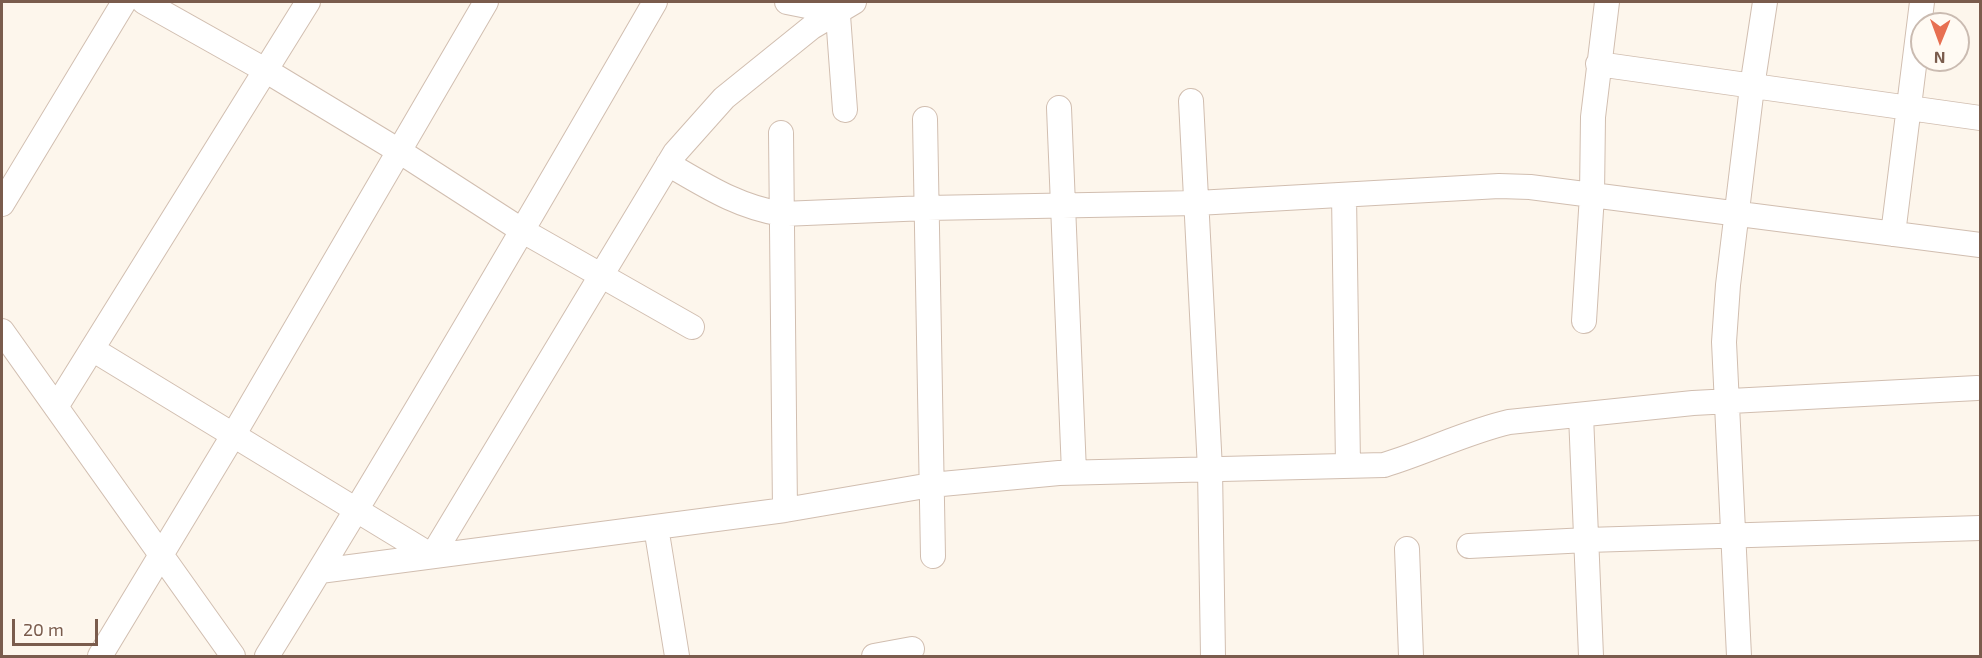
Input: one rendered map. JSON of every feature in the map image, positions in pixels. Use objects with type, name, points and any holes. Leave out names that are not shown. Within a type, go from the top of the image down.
[{"type":"street","points":[[2,204],[124,2]]},
{"type":"street","points":[[144,2],[265,70],[399,151],[523,231],[692,327]]},
{"type":"street","points":[[56,408],[308,2]]},
{"type":"street","points":[[100,657],[234,434],[486,2]]},
{"type":"street","points":[[267,657],[523,231],[655,2]]},
{"type":"street","points":[[787,2],[843,5]]},
{"type":"street","points":[[1584,321],[1592,195],[1593,117],[1607,2]]},
{"type":"street","points":[[1739,657],[1724,342],[1736,214],[1752,87],[1766,2]]},
{"type":"street","points":[[1893,234],[1922,2]]},
{"type":"street","points":[[843,5],[845,110]]},
{"type":"street","points":[[432,556],[675,153],[724,98],[843,5]]},
{"type":"street","points":[[1598,64],[1980,118]]},
{"type":"street","points":[[1191,101],[1210,469],[1213,657]]},
{"type":"street","points":[[1059,108],[1074,472]]},
{"type":"street","points":[[925,119],[933,556]]},
{"type":"street","points":[[781,133],[785,510]]},
{"type":"street","points":[[668,164],[733,201],[759,210],[782,214],[927,208],[1197,203],[1499,186],[1530,187],[1980,245]]},
{"type":"street","points":[[1344,195],[1347,465]]},
{"type":"street","points":[[2,331],[233,657]]},
{"type":"street","points":[[92,349],[432,556]]},
{"type":"street","points":[[320,571],[785,510],[931,485],[1074,472],[1384,465],[1485,428],[1509,422],[1727,402],[1977,388]]},
{"type":"street","points":[[1581,415],[1591,657]]},
{"type":"street","points":[[656,527],[677,657]]},
{"type":"street","points":[[1469,546],[1587,540],[1980,528]]},
{"type":"street","points":[[1407,549],[1411,657]]},
{"type":"street","points":[[874,657],[912,649]]}]
